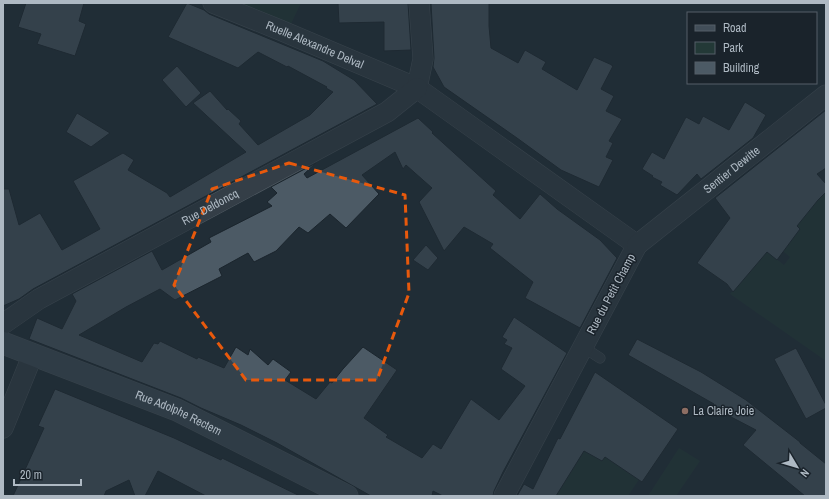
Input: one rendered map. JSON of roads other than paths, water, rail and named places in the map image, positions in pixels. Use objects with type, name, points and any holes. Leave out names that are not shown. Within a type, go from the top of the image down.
[{"type":"street","name":"Ruelle Alexandre Delval","points":[[213,3],[417,88]]},
{"type":"street","points":[[417,88],[423,59],[419,3]]},
{"type":"street","name":"Rue du Petit Champ","points":[[417,88],[637,245],[504,496]]},
{"type":"street","name":"Rue Deldoncq","points":[[3,324],[39,299],[387,112],[417,88]]},
{"type":"street","name":"Sentier Dewitte","points":[[637,245],[826,95]]},
{"type":"street","name":"Rue Adolphe Rectem","points":[[3,343],[177,410],[347,496]]},
{"type":"street","points":[[3,428],[33,354]]},
{"type":"lane","points":[[583,347],[600,358]]},
{"type":"place","name":"La Claire Joie","points":[[685,411]]}]
